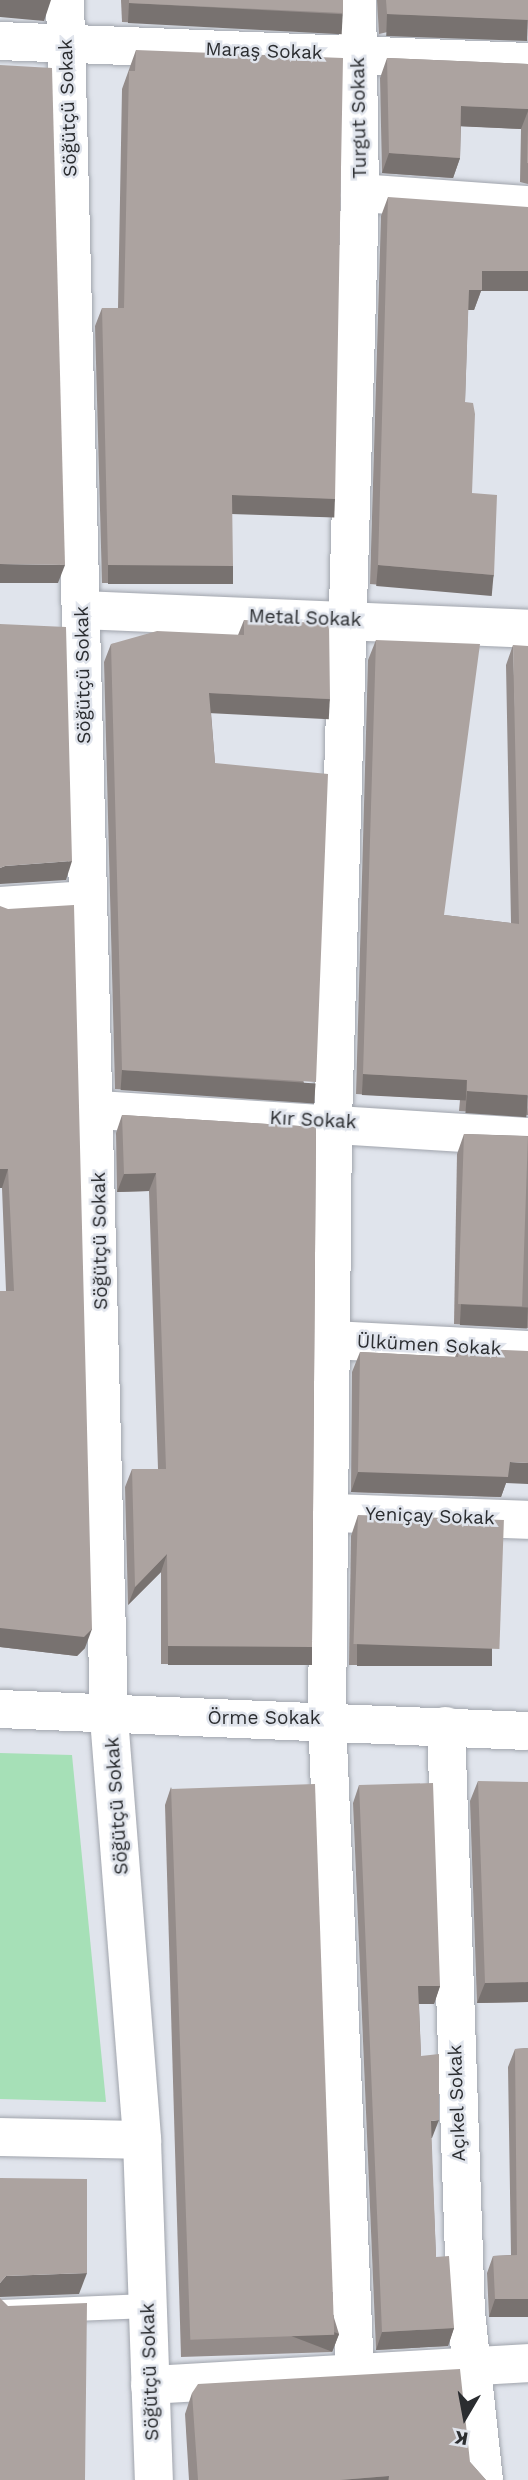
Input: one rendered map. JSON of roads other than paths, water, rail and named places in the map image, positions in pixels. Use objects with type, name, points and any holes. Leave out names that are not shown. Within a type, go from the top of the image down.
[{"type":"street","name":"Söğütçü Sokak","points":[[65,0],[87,900],[97,1110],[109,1718],[142,2140],[154,2480]]},
{"type":"street","name":"Turgut Sokak","points":[[357,0],[360,193],[528,205]]},
{"type":"street","name":"Maraş Sokak","points":[[0,41],[528,62]]},
{"type":"street","points":[[355,2372],[327,1718],[332,1513],[332,1121],[360,193]]},
{"type":"street","name":"Metal Sokak","points":[[82,610],[528,629]]},
{"type":"street","points":[[0,906],[87,900]]},
{"type":"street","name":"Kır Sokak","points":[[97,1110],[332,1121],[528,1137]]},
{"type":"street","name":"Ülkümen Sokak","points":[[331,1340],[528,1350]]},
{"type":"street","name":"Yeniçay Sokak","points":[[332,1513],[528,1520]]},
{"type":"street","name":"Örme Sokak","points":[[0,1709],[109,1718],[327,1718],[528,1731]]},
{"type":"street","name":"Açıkel Sokak","points":[[446,1726],[471,2366],[484,2480]]},
{"type":"street","points":[[0,2137],[142,2140]]},
{"type":"street","points":[[150,2385],[528,2363]]},
{"type":"lane","points":[[0,2312],[148,2306]]}]
